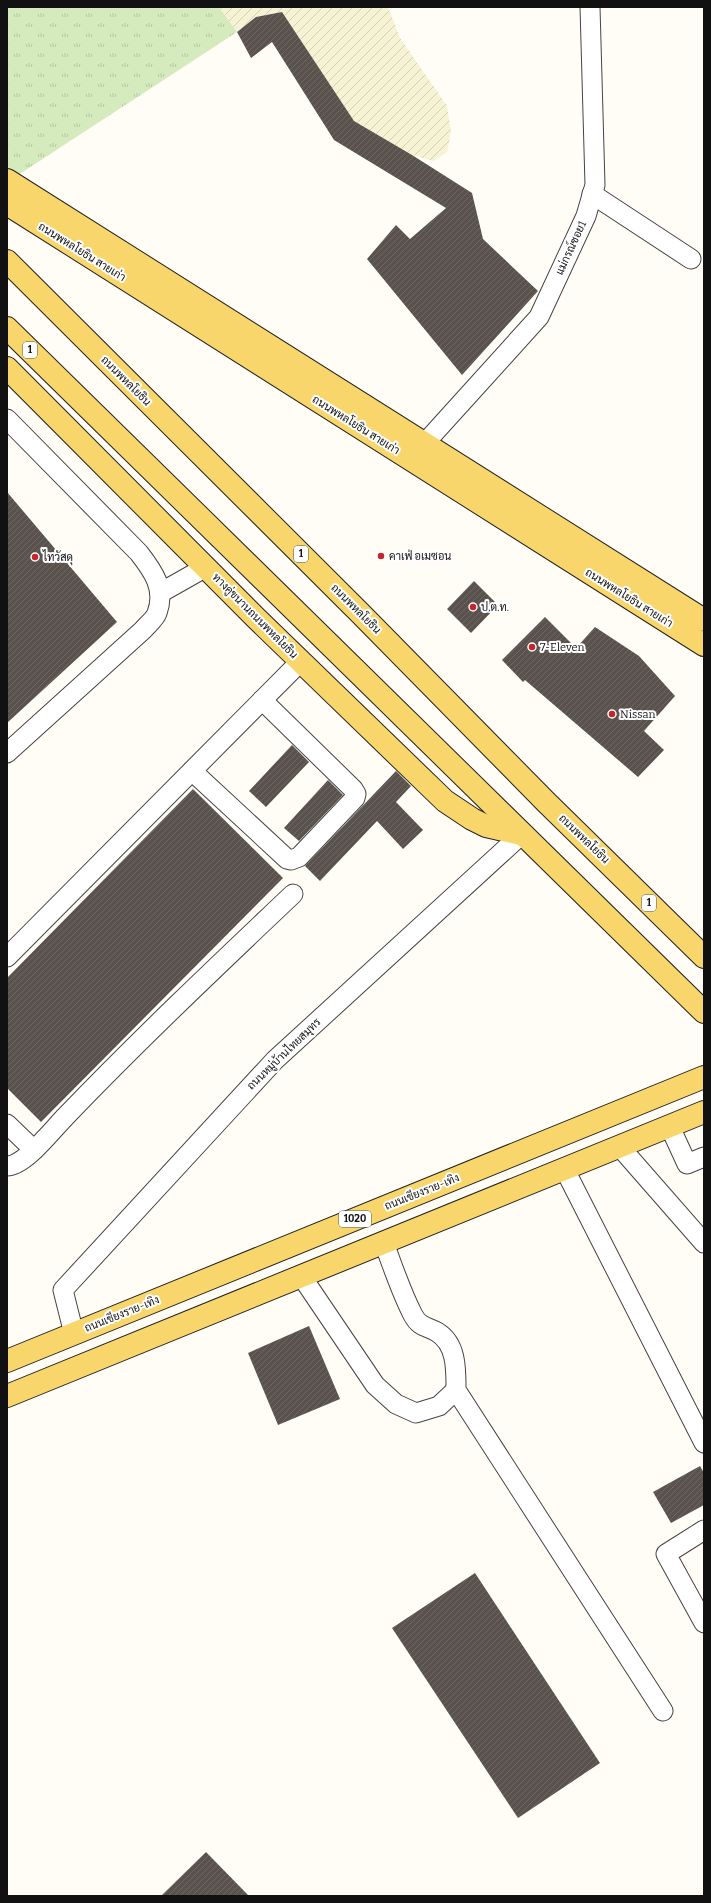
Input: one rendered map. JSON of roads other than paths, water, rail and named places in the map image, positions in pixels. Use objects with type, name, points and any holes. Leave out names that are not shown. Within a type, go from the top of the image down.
[{"type":"main road","name":"ถนนพหลโยธิน สายเก่า","points":[[7,180],[425,442],[704,620]]},
{"type":"main road","name":"ถนนพหลโยธิน สายเก่า","points":[[7,204],[704,645]]},
{"type":"main road","name":"ถนนพหลโยธิน","points":[[7,261],[361,614],[546,802],[704,957]]},
{"type":"main road","name":"1","points":[[7,328],[697,1006]]},
{"type":"main road","points":[[7,348],[53,373]]},
{"type":"main road","name":"ทางคู่ขนานถนนพหลโยธิน","points":[[7,368],[301,661],[445,801],[472,819],[486,826],[522,834]]},
{"type":"main road","points":[[697,1006],[704,1022]]},
{"type":"main road","points":[[669,1091],[704,1061]]},
{"type":"main road","name":"ถนนเชียงราย-เทิง","points":[[7,1361],[704,1077]]},
{"type":"main road","points":[[7,1396],[703,1113]]},
{"type":"street","name":"แม่กรณ์ซอย1","points":[[412,461],[425,442],[539,317],[586,216],[595,185],[590,7]]},
{"type":"street","points":[[592,194],[690,259]]},
{"type":"street","points":[[7,419],[139,553],[155,574],[160,593],[157,614],[143,630],[7,753]]},
{"type":"street","points":[[160,593],[206,567]]},
{"type":"street","points":[[7,957],[301,661]]},
{"type":"street","points":[[192,770],[287,859],[291,860],[299,857],[355,798],[356,794],[353,788],[262,700]]},
{"type":"street","name":"ถนนหมู่บ้านไทยสมุทร","points":[[74,1334],[63,1290],[275,1060],[522,834]]},
{"type":"street","points":[[7,1166],[19,1163],[34,1150],[93,1088],[293,894]]},
{"type":"street","points":[[7,1124],[34,1150]]},
{"type":"street","points":[[670,1127],[687,1164],[704,1157]]},
{"type":"street","points":[[620,1147],[704,1243]]},
{"type":"street","points":[[565,1170],[704,1443]]},
{"type":"street","points":[[384,1243],[414,1316],[424,1327],[437,1332],[450,1344],[456,1366],[456,1390],[663,1710]]},
{"type":"street","points":[[302,1277],[375,1385],[396,1404],[416,1412],[439,1406],[456,1390]]},
{"type":"street","points":[[704,1530],[666,1554],[704,1623]]},
{"type":"place","name":"คาเฟ่ อเมซอน","points":[[381,556]]},
{"type":"place","name":"ไทวัสดุ","points":[[35,557]]},
{"type":"place","name":"ป.ต.ท.","points":[[473,607]]},
{"type":"place","name":"7-Eleven","points":[[532,647]]},
{"type":"place","name":"Nissan","points":[[612,714]]}]
